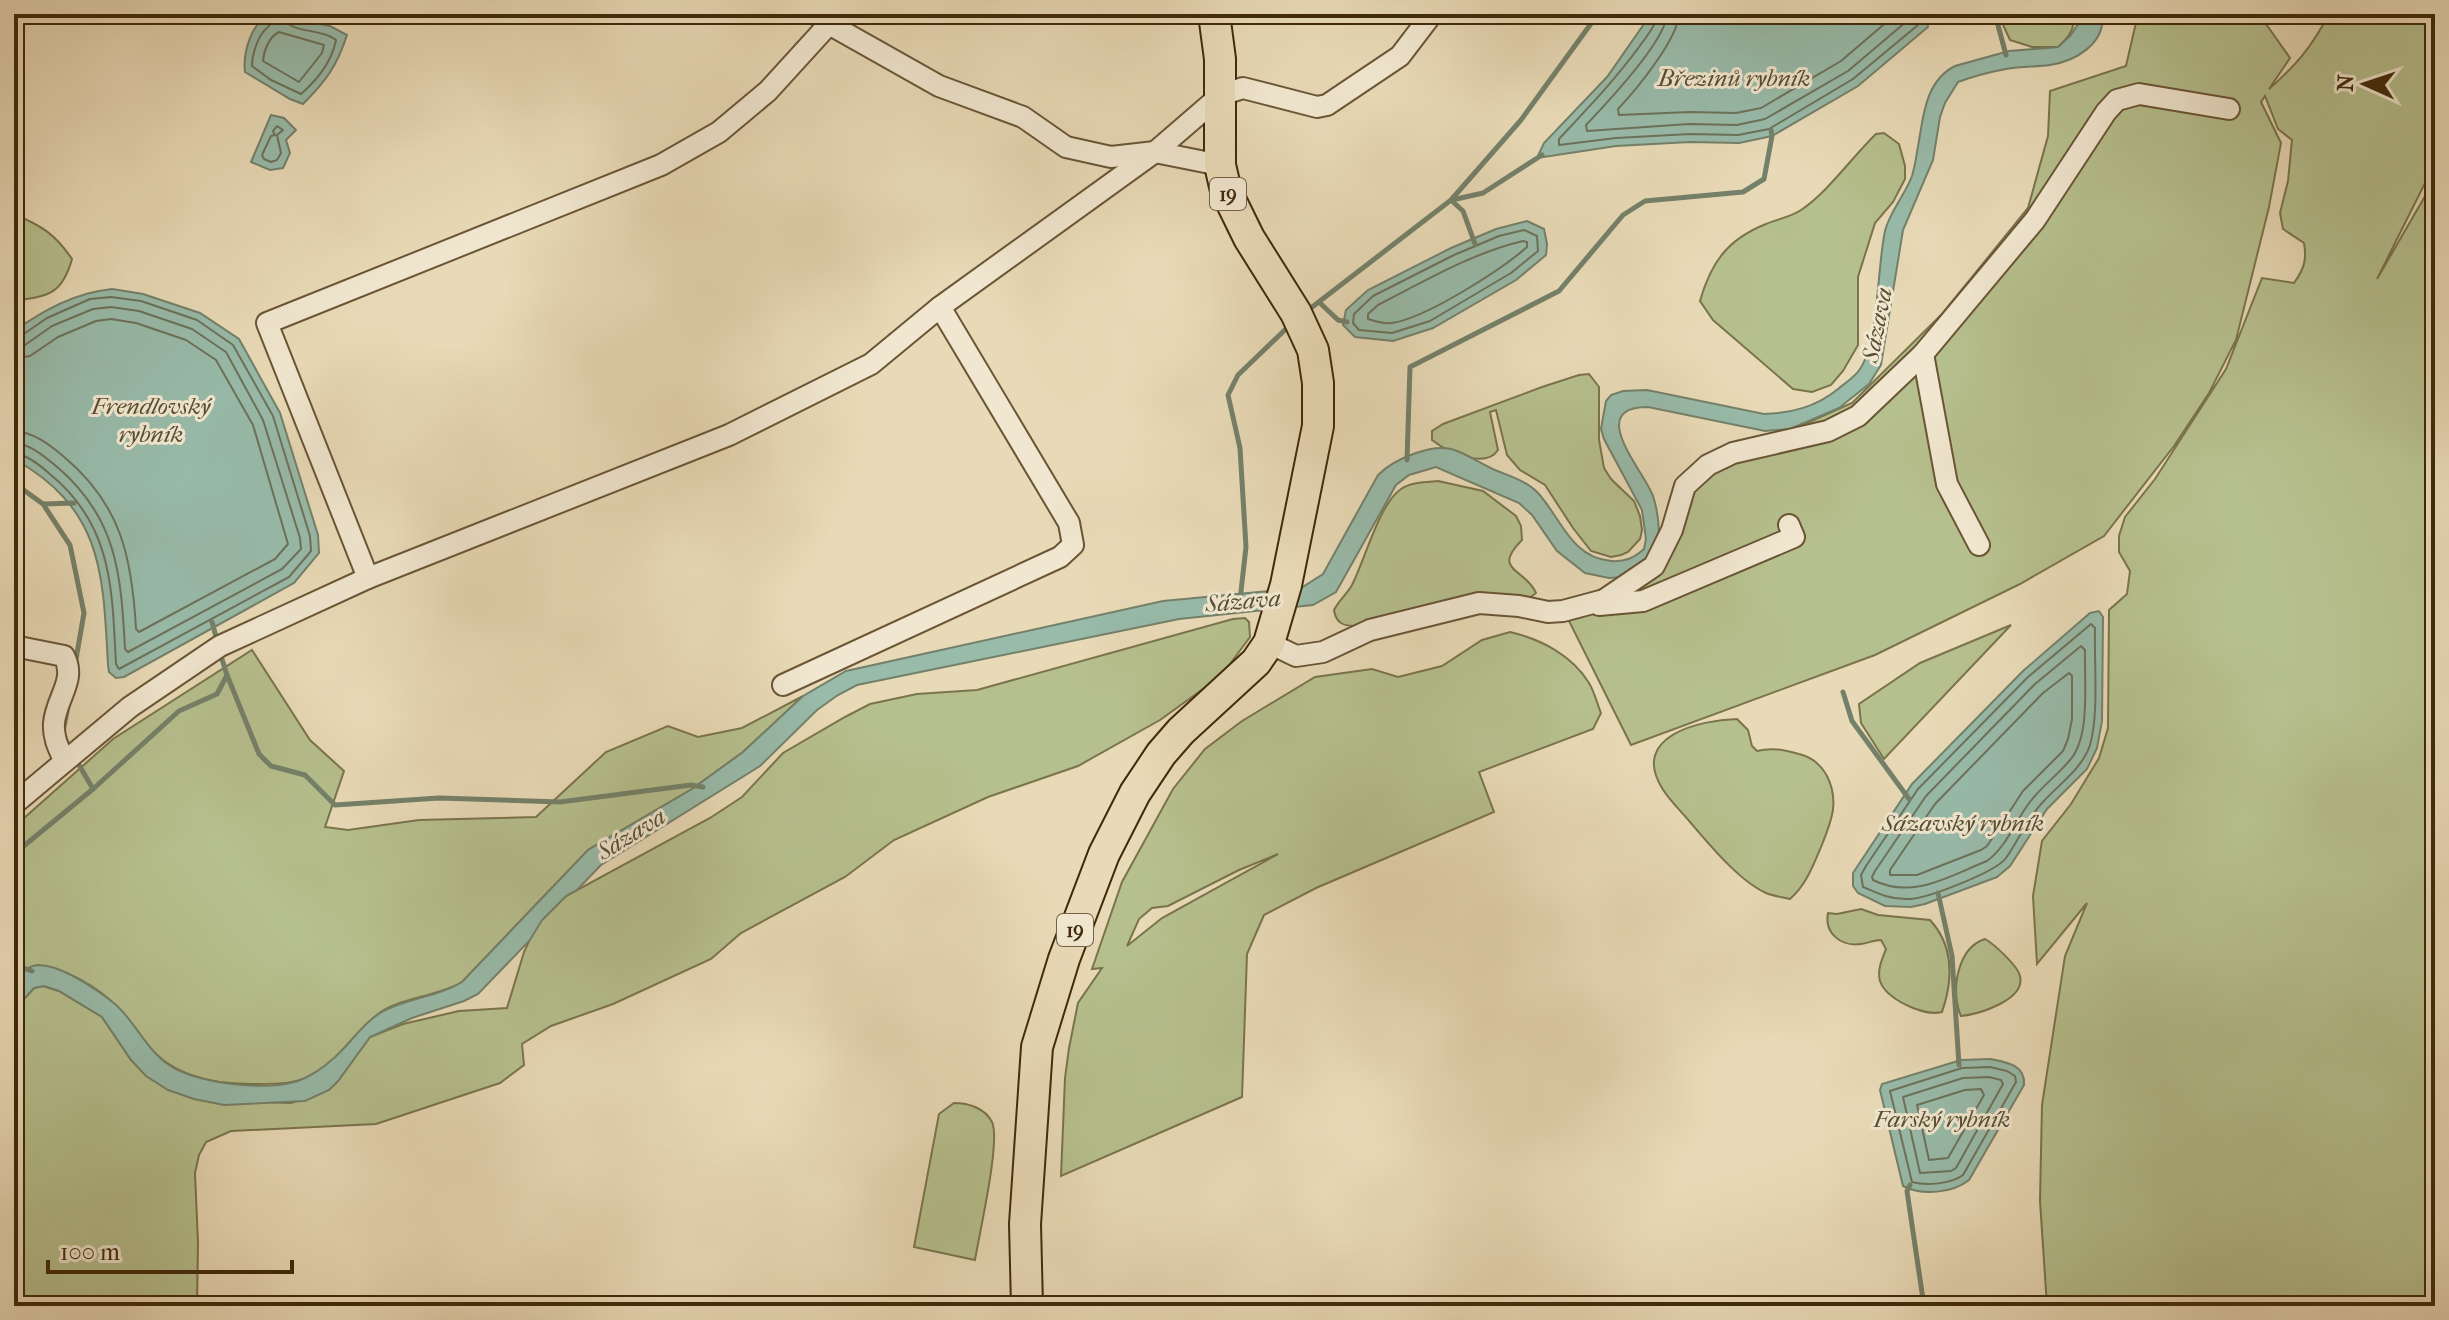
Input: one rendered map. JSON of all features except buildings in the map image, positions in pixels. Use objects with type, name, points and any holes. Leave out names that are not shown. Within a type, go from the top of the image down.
[{"type":"main road","name":"19","points":[[1027,1306],[1025,1224],[1037,1047],[1064,959],[1104,854],[1135,793],[1181,731],[1256,662],[1269,643],[1282,599],[1318,426],[1318,383],[1313,350],[1299,318],[1249,238],[1226,191],[1220,165],[1221,95],[1214,14]]},
{"type":"street","points":[[14,804],[130,707],[220,646],[368,578],[729,435],[871,364],[940,307],[1155,152],[1221,95],[1243,88],[1317,107],[1327,105],[1400,56],[1431,15]]},
{"type":"street","points":[[368,578],[267,323],[661,165],[719,132],[768,91],[822,19],[939,86],[1023,117],[1066,147],[1111,157],[1155,152],[1220,165]]},
{"type":"street","points":[[1587,606],[1604,600],[1654,566],[1672,530],[1685,486],[1708,465],[1733,453],[1828,431],[1858,416],[1923,354],[2035,220],[2117,100],[2139,94],[2229,109]]},
{"type":"street","points":[[783,685],[1060,557],[1073,545],[1069,523],[940,307]]},
{"type":"street","points":[[1923,354],[1947,484],[1979,545]]},
{"type":"street","points":[[1269,643],[1296,656],[1323,652],[1370,630],[1479,603],[1548,612],[1643,601],[1794,537],[1789,525]]},
{"type":"street","points":[[14,646],[64,656],[68,664],[70,677],[54,720],[55,740],[64,760]]},
{"type":"green space","points":[[1998,14],[2074,14],[2074,19],[2070,32],[2058,47],[2032,47],[2010,40]]},
{"type":"green space","points":[[2138,14],[2259,14],[2290,58],[2269,89],[2303,55],[2329,14],[2435,14],[2435,163],[2377,279],[2435,179],[2435,1306],[2047,1306],[2040,1201],[2042,1105],[2065,956],[2087,903],[2037,964],[2033,896],[2042,841],[2071,804],[2099,758],[2108,728],[2109,610],[2127,594],[2130,571],[2119,552],[2119,536],[2125,517],[2155,479],[2226,369],[2262,278],[2294,283],[2304,264],[2304,243],[2283,229],[2280,213],[2288,181],[2292,140],[2278,129],[2265,96],[2261,102],[2281,143],[2269,207],[2236,340],[2209,393],[2174,446],[2104,536],[2020,584],[1875,655],[1631,745],[1562,607],[1601,589],[1650,558],[1671,496],[1709,455],[1796,428],[1852,403],[1942,314],[2028,208],[2048,136],[2050,91],[2126,66]]},
{"type":"green space","points":[[1884,133],[1899,144],[1905,179],[1893,202],[1875,223],[1858,277],[1858,345],[1831,385],[1812,392],[1793,389],[1713,320],[1700,301],[1704,287],[1716,263],[1731,245],[1753,230],[1811,203],[1876,134]]},
{"type":"green space","points":[[14,214],[47,232],[72,259],[64,280],[52,292],[14,301]]},
{"type":"green space","points":[[1589,374],[1599,387],[1599,440],[1604,468],[1634,501],[1642,530],[1640,539],[1628,552],[1611,557],[1591,551],[1545,485],[1520,470],[1507,455],[1496,410],[1490,412],[1498,450],[1492,456],[1465,457],[1432,440],[1432,431],[1443,424],[1542,387]]},
{"type":"green space","points":[[1438,481],[1483,491],[1516,516],[1521,526],[1522,540],[1513,550],[1510,564],[1536,593],[1527,600],[1357,626],[1341,623],[1334,610],[1352,585],[1373,533],[1393,496],[1405,487]]},
{"type":"green space","points":[[1245,618],[1249,622],[1250,637],[1221,676],[1160,720],[1078,766],[988,797],[894,840],[845,877],[741,933],[711,959],[613,1004],[551,1026],[522,1044],[524,1065],[500,1083],[376,1124],[231,1131],[206,1142],[195,1173],[197,1306],[14,1306],[14,1019],[23,1000],[34,988],[43,986],[59,991],[102,1017],[131,1060],[264,1102],[291,1103],[329,1090],[370,1037],[403,1024],[459,1011],[507,1008],[534,930],[566,896],[710,818],[742,797],[783,753],[870,704],[917,694],[977,690]]},
{"type":"green space","points":[[2011,625],[1884,759],[1861,723],[1859,704],[1920,663]]},
{"type":"green space","points":[[1510,632],[1544,644],[1574,664],[1589,683],[1601,713],[1593,729],[1479,772],[1494,812],[1316,888],[1264,915],[1247,954],[1242,1097],[1061,1176],[1065,1078],[1078,1003],[1102,968],[1092,969],[1122,882],[1173,789],[1205,749],[1242,721],[1315,677],[1372,669],[1398,677],[1442,666],[1482,640]],"holes":[[[1278,854],[1162,918],[1127,946],[1139,919],[1152,908],[1168,906]]]},
{"type":"green space","points":[[252,650],[310,740],[344,771],[325,827],[348,830],[419,820],[536,817],[606,752],[668,726],[698,737],[742,728],[803,696],[743,752],[692,789],[588,850],[462,982],[387,1008],[370,1021],[333,1060],[309,1077],[280,1083],[227,1083],[197,1077],[170,1065],[147,1045],[109,999],[70,975],[37,965],[14,981],[14,827],[113,739]]},
{"type":"green space","points":[[1737,719],[1748,730],[1752,746],[1757,751],[1778,750],[1808,757],[1822,768],[1831,785],[1833,812],[1828,829],[1808,875],[1790,899],[1766,893],[1735,871],[1668,797],[1655,770],[1655,755],[1674,734],[1705,723]]},
{"type":"green space","points":[[1861,909],[1878,915],[1930,920],[1938,930],[1949,964],[1948,988],[1942,1012],[1926,1012],[1906,1005],[1884,988],[1879,973],[1886,949],[1881,940],[1847,943],[1831,932],[1828,913]]},
{"type":"green space","points":[[1985,939],[2015,967],[2020,976],[2020,985],[2009,999],[2000,1004],[1961,1016],[1956,995],[1958,972],[1968,951]]},
{"type":"green space","points":[[954,1103],[981,1110],[992,1122],[994,1132],[992,1167],[975,1260],[914,1247],[939,1114]]},
{"type":"water","name":"Březinů rybník","points":[[1651,14],[1925,14],[1928,27],[1858,86],[1772,136],[1739,143],[1616,146],[1537,158],[1544,143],[1607,77]]},
{"type":"water","name":"Sázava","points":[[2085,14],[2102,14],[2102,24],[2094,42],[2079,55],[2060,63],[2006,69],[1958,82],[1945,103],[1933,160],[1903,230],[1881,365],[1869,384],[1839,408],[1790,429],[1765,431],[1648,407],[1630,410],[1621,418],[1619,429],[1624,442],[1653,496],[1659,531],[1658,552],[1624,577],[1609,578],[1585,573],[1557,551],[1532,515],[1519,503],[1436,467],[1409,475],[1396,485],[1336,592],[1313,605],[1179,619],[857,685],[817,710],[760,766],[601,865],[542,920],[530,940],[478,994],[370,1037],[329,1090],[305,1101],[224,1105],[168,1090],[146,1076],[131,1060],[102,1017],[59,991],[44,986],[34,988],[23,1000],[14,1019],[14,981],[30,967],[53,967],[87,984],[115,1004],[159,1057],[178,1070],[205,1079],[254,1086],[298,1081],[330,1062],[369,1021],[382,1012],[462,982],[588,850],[692,789],[743,752],[803,696],[846,671],[1163,601],[1301,588],[1323,574],[1378,475],[1415,453],[1438,448],[1457,451],[1518,479],[1538,493],[1576,545],[1586,553],[1611,561],[1633,557],[1644,549],[1646,539],[1642,510],[1604,439],[1601,429],[1606,401],[1611,395],[1623,391],[1647,390],[1764,414],[1812,405],[1850,380],[1860,369],[1871,341],[1885,231],[1912,176],[1926,104],[1936,82],[1955,66],[2009,51],[2058,47]]},
{"type":"water","points":[[275,15],[330,26],[347,35],[330,72],[303,104],[245,72],[250,37],[262,20]]},
{"type":"water","points":[[271,115],[284,118],[296,130],[286,140],[290,153],[283,168],[270,170],[251,162]]},
{"type":"water","points":[[1527,221],[1544,229],[1546,255],[1516,280],[1433,328],[1393,341],[1355,337],[1343,325],[1346,310],[1368,290],[1451,248],[1496,229]]},
{"type":"water","name":"Frendlovský rybník","points":[[112,289],[143,294],[200,313],[239,339],[280,413],[318,535],[319,553],[294,583],[124,677],[116,678],[109,672],[100,573],[82,522],[66,499],[43,478],[14,459],[14,331],[60,304],[85,294]]},
{"type":"water","name":"Sázavský rybník","points":[[2099,611],[2103,617],[2102,721],[2097,748],[2087,769],[2047,809],[2010,866],[1997,877],[1911,907],[1885,906],[1858,893],[1853,886],[1853,873],[1912,784],[2023,671],[2090,613]]},
{"type":"water","name":"Farský rybník","points":[[1991,1059],[2009,1063],[2018,1069],[2024,1078],[2024,1085],[1969,1180],[1955,1188],[1937,1192],[1903,1186],[1880,1090],[1882,1084],[1961,1060]]},
{"type":"waterway","points":[[1307,311],[1451,200],[1521,120],[1598,14]]},
{"type":"waterway","points":[[1995,14],[2006,55]]},
{"type":"waterway","points":[[1407,460],[1410,367],[1559,291],[1623,215],[1645,201],[1743,192],[1764,179],[1771,130]]},
{"type":"waterway","points":[[1452,200],[1483,193],[1542,155]]},
{"type":"waterway","points":[[1452,201],[1463,211],[1475,244]]},
{"type":"waterway","points":[[1320,303],[1338,320],[1347,322]]},
{"type":"waterway","name":"Sázava","points":[[1240,600],[1246,547],[1240,448],[1228,395],[1238,375],[1290,325]]},
{"type":"waterway","points":[[14,483],[43,504],[70,545],[84,613],[75,665]]},
{"type":"waterway","points":[[44,504],[74,503]]},
{"type":"waterway","points":[[212,622],[218,644]]},
{"type":"waterway","points":[[220,653],[227,675]]},
{"type":"waterway","points":[[14,854],[93,789],[179,711],[217,694],[227,675],[259,754],[271,766],[305,775],[335,805],[439,798],[560,802],[691,785],[703,787]]},
{"type":"waterway","points":[[1843,692],[1852,721],[1909,799]]},
{"type":"waterway","points":[[63,732],[68,706]]},
{"type":"waterway","points":[[75,758],[93,789]]},
{"type":"waterway","points":[[1938,893],[1952,956],[1959,1065]]},
{"type":"waterway","points":[[14,965],[32,971]]},
{"type":"waterway","points":[[1910,1185],[1907,1191],[1924,1306]]}]
